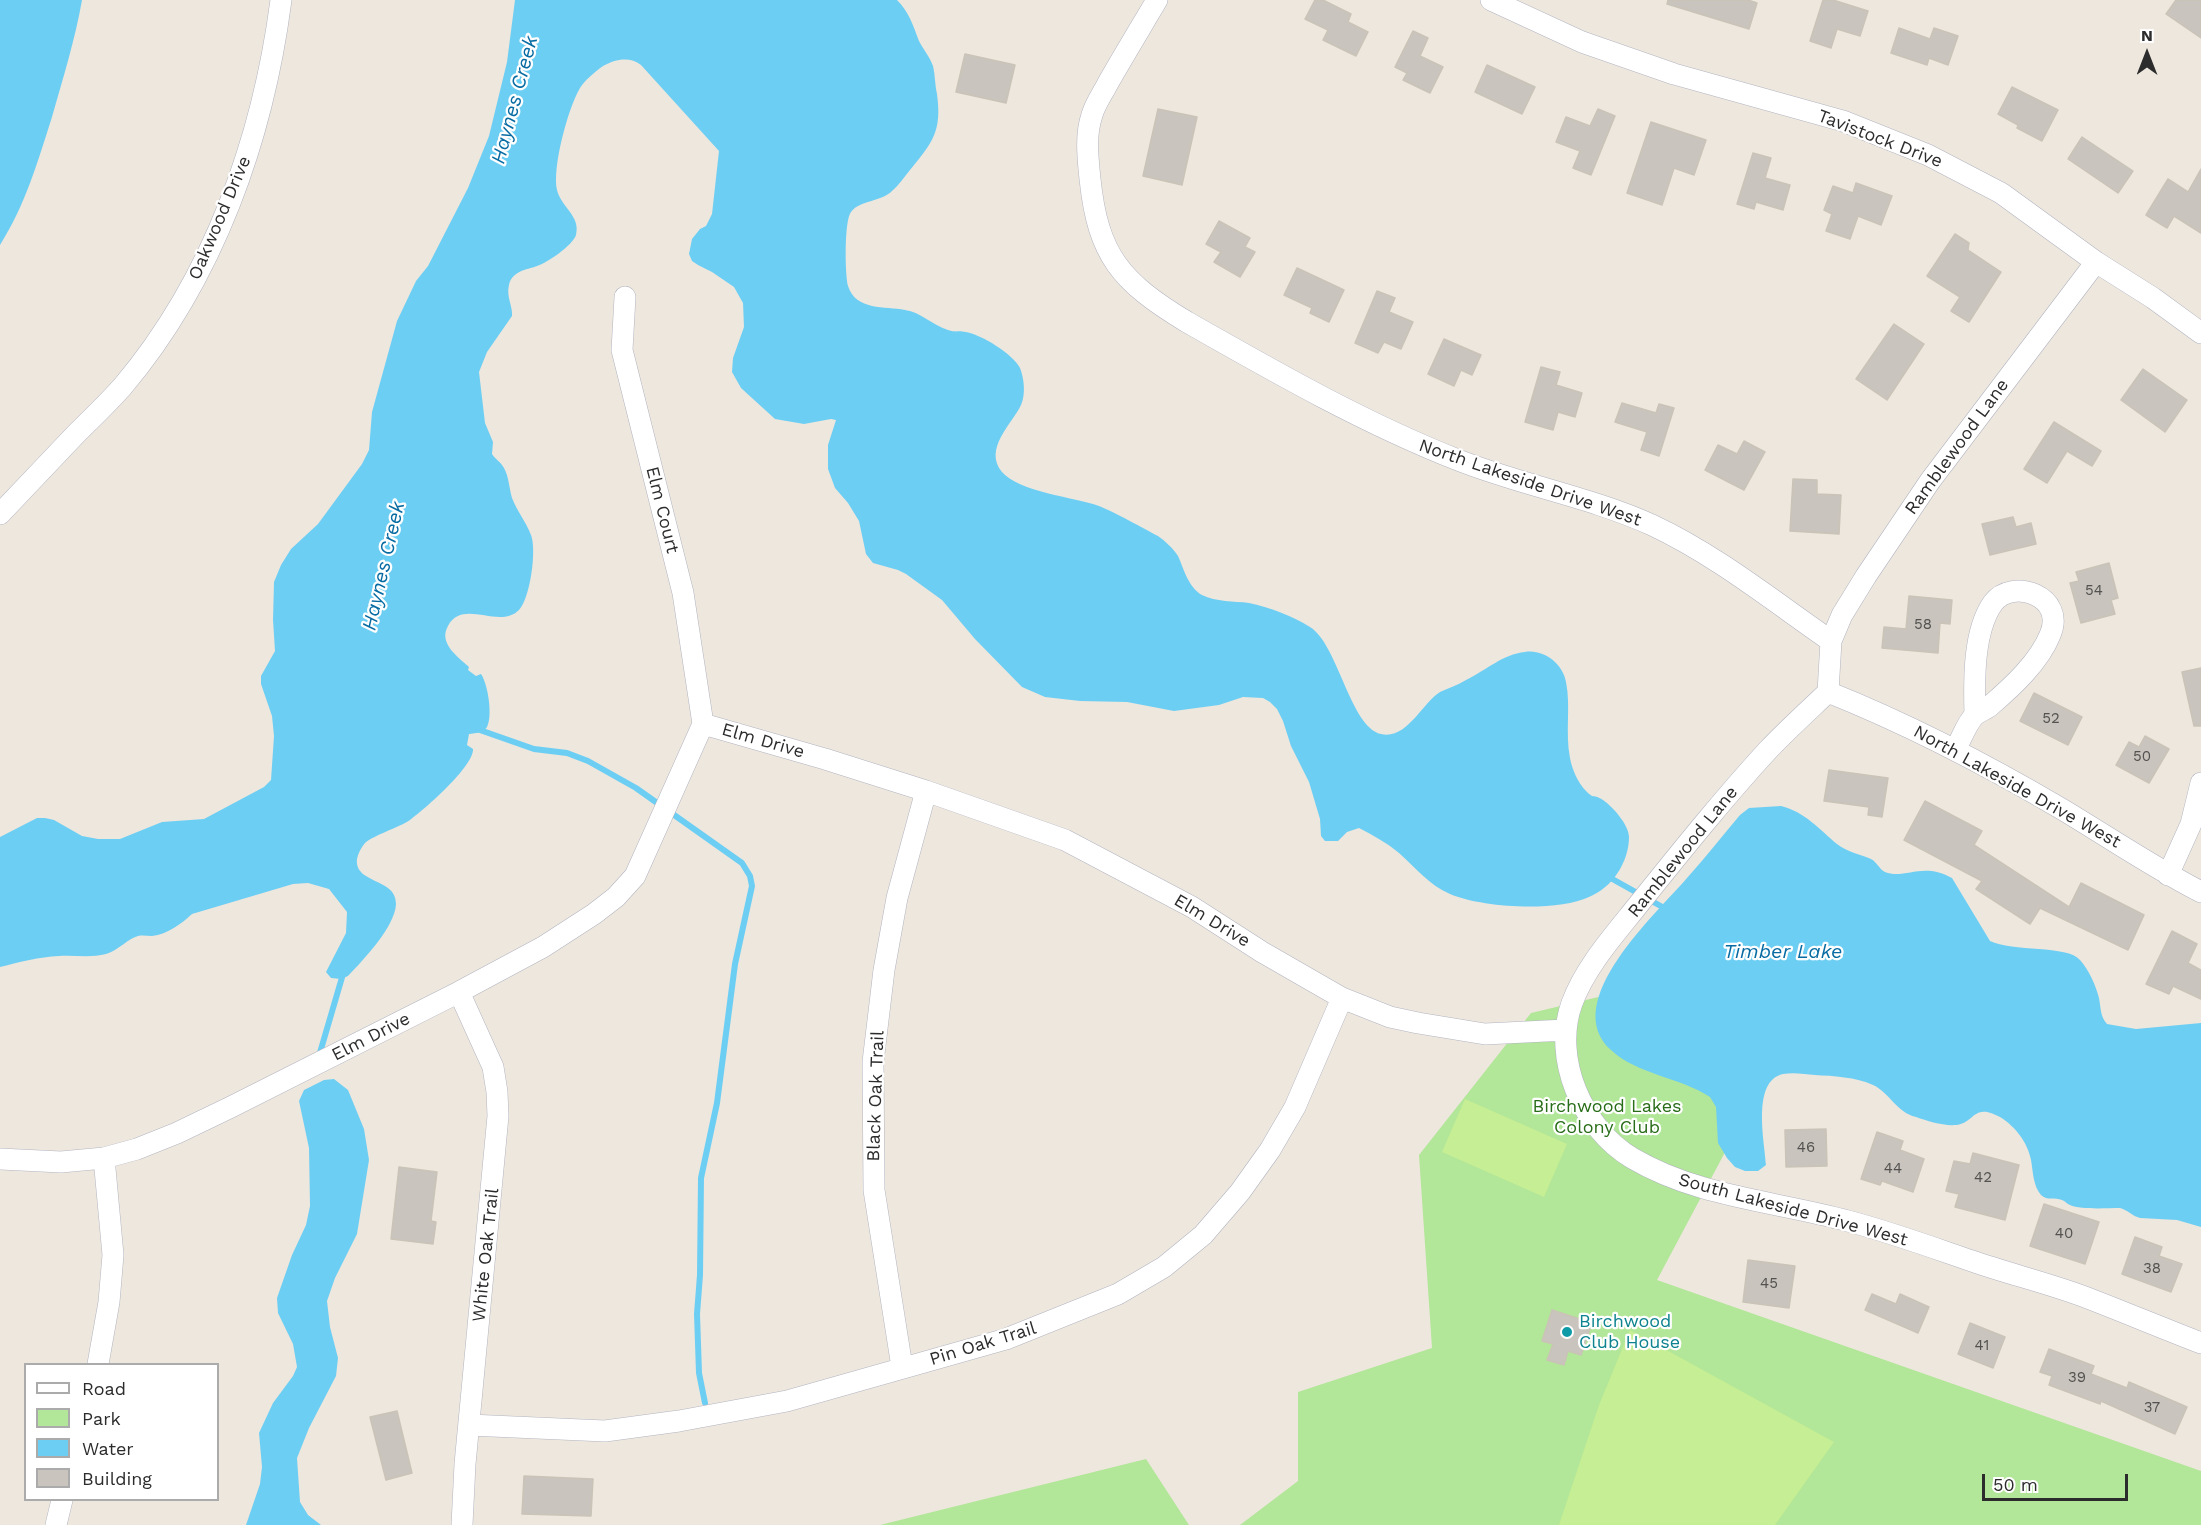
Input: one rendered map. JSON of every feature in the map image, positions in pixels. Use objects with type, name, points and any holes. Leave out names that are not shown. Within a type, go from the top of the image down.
[{"type":"street","name":"Oakwood Drive","points":[[0,514],[122,386],[171,322],[185,298],[215,239],[252,140],[266,89],[281,0]]},
{"type":"street","name":"North Lakeside Drive West","points":[[1157,0],[1118,65],[1090,118],[1088,152],[1092,200],[1109,252],[1126,279],[1166,309],[1389,431],[1460,461],[1604,507],[1651,525],[1698,549],[1831,641]]},
{"type":"street","name":"Tavistock Drive","points":[[1491,0],[1582,42],[1674,74],[1842,120],[1928,155],[2001,193],[2096,262],[2153,298],[2201,333]]},
{"type":"street","name":"Ramblewood Lane","points":[[1831,641],[1842,615],[1866,576],[1930,481],[2096,262]]},
{"type":"street","name":"Elm Court","points":[[625,297],[622,350],[683,593],[703,724]]},
{"type":"street","points":[[1955,750],[1975,715],[1989,707],[2031,665],[2043,650],[2052,633],[2054,615],[2048,602],[2034,594],[2013,591],[1994,602],[1980,634],[1974,678],[1975,715]]},
{"type":"street","points":[[1828,692],[1831,641]]},
{"type":"street","name":"North Lakeside Drive West","points":[[1828,692],[1874,710],[1955,750],[2060,808],[2173,878],[2201,892]]},
{"type":"street","name":"Ramblewood Lane","points":[[1566,1030],[1572,1005],[1580,986],[1591,967],[1619,930],[1696,832],[1769,748],[1828,692]]},
{"type":"street","name":"Elm Drive","points":[[0,1160],[61,1162],[104,1158],[137,1149],[177,1133],[543,948],[616,897],[635,876],[703,724],[926,791],[1065,840],[1192,907],[1262,952],[1342,998],[1390,1017],[1485,1034],[1566,1030]]},
{"type":"street","points":[[2173,878],[2201,783]]},
{"type":"street","name":"Black Oak Trail","points":[[902,1367],[873,1190],[873,1062],[897,898],[926,791]]},
{"type":"street","points":[[2173,878],[2201,838]]},
{"type":"street","name":"White Oak Trail","points":[[459,992],[493,1067],[498,1116],[462,1525]]},
{"type":"street","name":"Pin Oak Trail","points":[[469,1425],[605,1431],[679,1421],[787,1401],[1006,1339],[1118,1294],[1164,1267],[1203,1235],[1240,1192],[1270,1150],[1296,1107],[1342,998]]},
{"type":"street","name":"South Lakeside Drive West","points":[[1566,1030],[1566,1046],[1572,1078],[1584,1107],[1596,1126],[1629,1156],[1668,1177],[1709,1190],[1848,1221],[1915,1241],[2084,1297],[2201,1343]]},
{"type":"street","points":[[98,1363],[109,1302],[113,1255],[104,1158]]},
{"type":"street","points":[[56,1525],[62,1501]]},
{"type":"green space","name":"Birchwood Lakes Colony Club","points":[[1649,985],[1781,1047],[1657,1280],[2201,1471],[2201,1525],[1240,1525],[1298,1481],[1298,1392],[1432,1348],[1419,1155],[1531,1013]]},
{"type":"green space","points":[[1465,1099],[1567,1144],[1544,1197],[1442,1152]]},
{"type":"green space","points":[[1630,1330],[1834,1442],[1775,1525],[1559,1525],[1599,1405]]},
{"type":"green space","points":[[1146,1459],[1189,1525],[880,1525]]},
{"type":"water","points":[[0,0],[82,0],[76,30],[36,167],[17,215],[0,245]]},
{"type":"water","name":"Haynes Creek","points":[[515,0],[897,0],[908,14],[933,66],[938,107],[937,127],[925,152],[895,189],[887,195],[860,205],[851,212],[847,226],[846,260],[848,286],[852,294],[864,304],[911,311],[948,330],[973,334],[1011,357],[1020,368],[1024,391],[1023,401],[997,446],[997,463],[1002,472],[1010,479],[1034,489],[1099,506],[1158,536],[1176,553],[1190,583],[1202,595],[1265,607],[1310,627],[1320,636],[1329,650],[1361,717],[1370,728],[1381,734],[1399,732],[1440,692],[1509,656],[1532,652],[1552,659],[1561,669],[1566,682],[1568,739],[1571,762],[1576,776],[1589,794],[1603,800],[1616,812],[1628,832],[1626,856],[1612,881],[1597,893],[1575,902],[1540,906],[1500,905],[1464,899],[1442,890],[1394,849],[1359,828],[1347,832],[1338,841],[1325,841],[1321,836],[1320,819],[1309,782],[1291,746],[1283,721],[1277,709],[1263,698],[1243,697],[1219,705],[1174,711],[1127,702],[1080,701],[1045,697],[1022,687],[975,639],[942,600],[906,574],[873,563],[866,554],[859,521],[835,488],[828,469],[828,445],[836,420],[804,424],[775,419],[741,388],[732,372],[733,358],[744,327],[743,303],[734,287],[692,261],[689,254],[692,239],[700,229],[706,226],[712,214],[719,151],[641,65],[632,60],[622,60],[603,66],[582,85],[575,97],[562,138],[557,168],[557,190],[576,222],[576,235],[570,244],[553,258],[513,277],[508,289],[512,316],[487,352],[479,372],[485,423],[493,442],[492,454],[504,468],[512,498],[533,542],[531,574],[526,596],[519,610],[502,617],[463,614],[455,618],[448,626],[447,644],[469,667],[468,670],[476,676],[481,674],[484,679],[489,700],[489,722],[483,730],[469,734],[467,745],[473,749],[471,756],[466,766],[448,787],[410,820],[369,840],[360,851],[357,859],[362,873],[390,890],[394,896],[396,904],[394,913],[384,933],[348,976],[341,979],[331,978],[326,972],[346,933],[347,912],[329,889],[308,883],[293,884],[192,914],[169,931],[158,935],[134,937],[106,954],[44,957],[0,967],[0,837],[37,818],[45,818],[54,820],[82,836],[120,839],[162,822],[204,819],[264,787],[271,780],[274,736],[272,716],[261,684],[261,676],[275,651],[274,582],[291,549],[318,524],[362,464],[369,450],[372,412],[397,321],[416,281],[428,266],[468,188],[489,136],[507,62]]},
{"type":"water","name":"Timber Lake","points":[[1781,806],[1805,817],[1841,847],[1871,859],[1885,872],[1900,874],[1932,871],[1952,878],[1990,941],[2074,955],[2092,978],[2102,1015],[2107,1024],[2136,1029],[2201,1023],[2201,1227],[2177,1220],[2140,1218],[2120,1208],[2081,1208],[2063,1200],[2046,1198],[2036,1187],[2031,1160],[2024,1141],[2016,1130],[2000,1117],[1991,1113],[1979,1112],[1956,1125],[1935,1123],[1909,1115],[1879,1088],[1844,1077],[1791,1073],[1773,1079],[1763,1100],[1766,1165],[1758,1171],[1745,1171],[1735,1167],[1718,1143],[1716,1107],[1710,1097],[1686,1085],[1646,1071],[1611,1050],[1598,1030],[1596,1008],[1604,984],[1618,959],[1740,815],[1749,808]]},
{"type":"water","points":[[334,1079],[348,1090],[364,1129],[369,1160],[357,1234],[335,1278],[327,1301],[330,1327],[338,1358],[336,1376],[309,1428],[297,1458],[300,1502],[308,1515],[321,1525],[246,1525],[260,1484],[262,1467],[259,1433],[273,1403],[297,1367],[293,1344],[278,1313],[277,1298],[292,1255],[306,1225],[310,1206],[309,1148],[299,1101],[304,1090],[324,1080]]},
{"type":"building","points":[[1315,0],[1323,0],[1351,14],[1348,22],[1368,32],[1356,56],[1323,40],[1328,30],[1305,19]]},
{"type":"building","points":[[1668,0],[1748,0],[1757,3],[1749,29],[1667,4]]},
{"type":"building","points":[[1823,0],[1833,0],[1868,11],[1860,36],[1837,29],[1831,48],[1810,41]]},
{"type":"building","points":[[2176,0],[2201,0],[2201,38],[2166,14]]},
{"type":"building","points":[[1899,28],[1930,39],[1934,28],[1958,36],[1948,65],[1929,58],[1927,65],[1891,53]]},
{"type":"building","points":[[1413,31],[1428,38],[1420,56],[1443,67],[1430,93],[1403,80],[1407,73],[1395,67]]},
{"type":"building","points":[[965,54],[1015,65],[1006,103],[956,92]]},
{"type":"building","points":[[1487,65],[1535,87],[1522,114],[1475,92]]},
{"type":"building","points":[[2012,87],[2058,110],[2042,141],[2017,128],[2018,125],[1998,114]]},
{"type":"building","points":[[1158,109],[1197,117],[1182,185],[1143,176]]},
{"type":"building","points":[[1598,109],[1615,116],[1591,175],[1573,168],[1580,151],[1556,142],[1566,117],[1590,126]]},
{"type":"building","points":[[1651,122],[1706,140],[1694,175],[1674,168],[1662,205],[1627,193]]},
{"type":"building","points":[[2082,137],[2133,171],[2118,193],[2068,159]]},
{"type":"building","points":[[1753,153],[1771,158],[1765,178],[1790,185],[1783,210],[1756,202],[1754,209],[1737,204]]},
{"type":"building","points":[[2201,169],[2201,233],[2174,216],[2167,228],[2146,215],[2168,179],[2188,192]]},
{"type":"building","points":[[1856,183],[1892,196],[1881,225],[1858,216],[1850,239],[1826,231],[1832,214],[1824,210],[1833,186],[1853,193]]},
{"type":"building","points":[[1219,221],[1250,238],[1245,247],[1255,252],[1240,277],[1214,262],[1221,252],[1206,244]]},
{"type":"building","points":[[1955,234],[1969,243],[1968,250],[2001,272],[1969,322],[1951,311],[1960,297],[1927,276]]},
{"type":"building","points":[[1297,268],[1344,290],[1329,322],[1310,313],[1312,308],[1284,295]]},
{"type":"building","points":[[1377,291],[1395,298],[1389,312],[1413,322],[1401,349],[1384,342],[1378,353],[1355,343]]},
{"type":"building","points":[[1894,324],[1924,344],[1887,400],[1856,379]]},
{"type":"building","points":[[1444,339],[1481,355],[1472,375],[1461,370],[1454,386],[1428,374]]},
{"type":"building","points":[[1541,367],[1560,372],[1556,385],[1582,393],[1575,417],[1558,412],[1553,430],[1525,422]]},
{"type":"building","points":[[2143,369],[2187,400],[2165,432],[2121,400]]},
{"type":"building","points":[[1622,403],[1656,413],[1659,404],[1674,408],[1659,456],[1641,450],[1647,432],[1615,422]]},
{"type":"building","points":[[2054,422],[2101,451],[2092,466],[2067,451],[2047,483],[2024,469]]},
{"type":"building","points":[[1744,441],[1765,452],[1744,490],[1705,470],[1718,445],[1737,454]]},
{"type":"building","points":[[1793,479],[1817,480],[1817,494],[1841,495],[1839,534],[1790,531]]},
{"type":"building","points":[[2013,517],[2016,527],[2031,523],[2036,544],[1990,555],[1982,524]]},
{"type":"building","points":[[2109,563],[2118,598],[2111,600],[2115,614],[2081,623],[2070,583],[2079,581],[2076,572]]},
{"type":"building","points":[[1909,596],[1952,600],[1950,624],[1940,623],[1938,653],[1882,648],[1884,627],[1906,629]]},
{"type":"building","points":[[2201,668],[2201,726],[2194,726],[2182,672]]},
{"type":"building","points":[[2034,693],[2082,717],[2068,745],[2020,721]]},
{"type":"building","points":[[2145,736],[2169,749],[2149,783],[2116,765],[2129,742],[2139,747]]},
{"type":"building","points":[[1829,770],[1888,778],[1882,817],[1868,815],[1869,807],[1824,801]]},
{"type":"building","points":[[1925,801],[1982,831],[1974,845],[2069,907],[2081,883],[2144,915],[2128,950],[2040,908],[2030,924],[1976,889],[1982,881],[1904,840]]},
{"type":"building","points":[[2172,931],[2197,944],[2188,963],[2201,970],[2201,999],[2173,986],[2169,994],[2146,984]]},
{"type":"building","points":[[1826,1129],[1827,1166],[1786,1167],[1785,1130]]},
{"type":"building","points":[[1877,1132],[1903,1141],[1900,1150],[1924,1159],[1913,1192],[1882,1181],[1880,1185],[1861,1179]]},
{"type":"building","points":[[1973,1153],[2019,1165],[2005,1220],[1955,1207],[1959,1194],[1946,1191],[1954,1161],[1970,1164]]},
{"type":"building","points":[[399,1167],[437,1172],[431,1221],[436,1222],[433,1244],[391,1239]]},
{"type":"building","points":[[2044,1204],[2099,1222],[2085,1264],[2030,1246]]},
{"type":"building","points":[[2135,1237],[2162,1247],[2159,1256],[2182,1264],[2171,1292],[2122,1274]]},
{"type":"building","points":[[1748,1260],[1795,1266],[1789,1308],[1743,1302]]},
{"type":"building","points":[[1872,1294],[1896,1304],[1900,1294],[1929,1307],[1918,1333],[1865,1310]]},
{"type":"building","name":"Birchwood Club House","points":[[1552,1310],[1592,1323],[1581,1355],[1568,1351],[1564,1365],[1547,1360],[1553,1344],[1542,1341]]},
{"type":"building","points":[[1970,1323],[2005,1337],[1993,1368],[1958,1354]]},
{"type":"building","points":[[2049,1349],[2094,1366],[2091,1374],[2127,1388],[2129,1382],[2187,1407],[2175,1434],[2101,1401],[2100,1404],[2049,1385],[2052,1376],[2040,1372]]},
{"type":"building","points":[[397,1411],[412,1473],[386,1480],[370,1417]]},
{"type":"building","points":[[524,1476],[593,1479],[591,1516],[522,1514]]},
{"type":"waterway","points":[[477,729],[534,749],[567,753],[588,761],[636,788],[742,863],[750,876],[752,886],[735,964],[717,1103],[701,1178],[700,1275],[697,1314],[699,1373],[705,1403]]},
{"type":"waterway","points":[[1607,876],[1666,909]]},
{"type":"waterway","points":[[319,1056],[343,974]]},
{"type":"place","name":"Birchwood Club House","points":[[1567,1332]]}]
